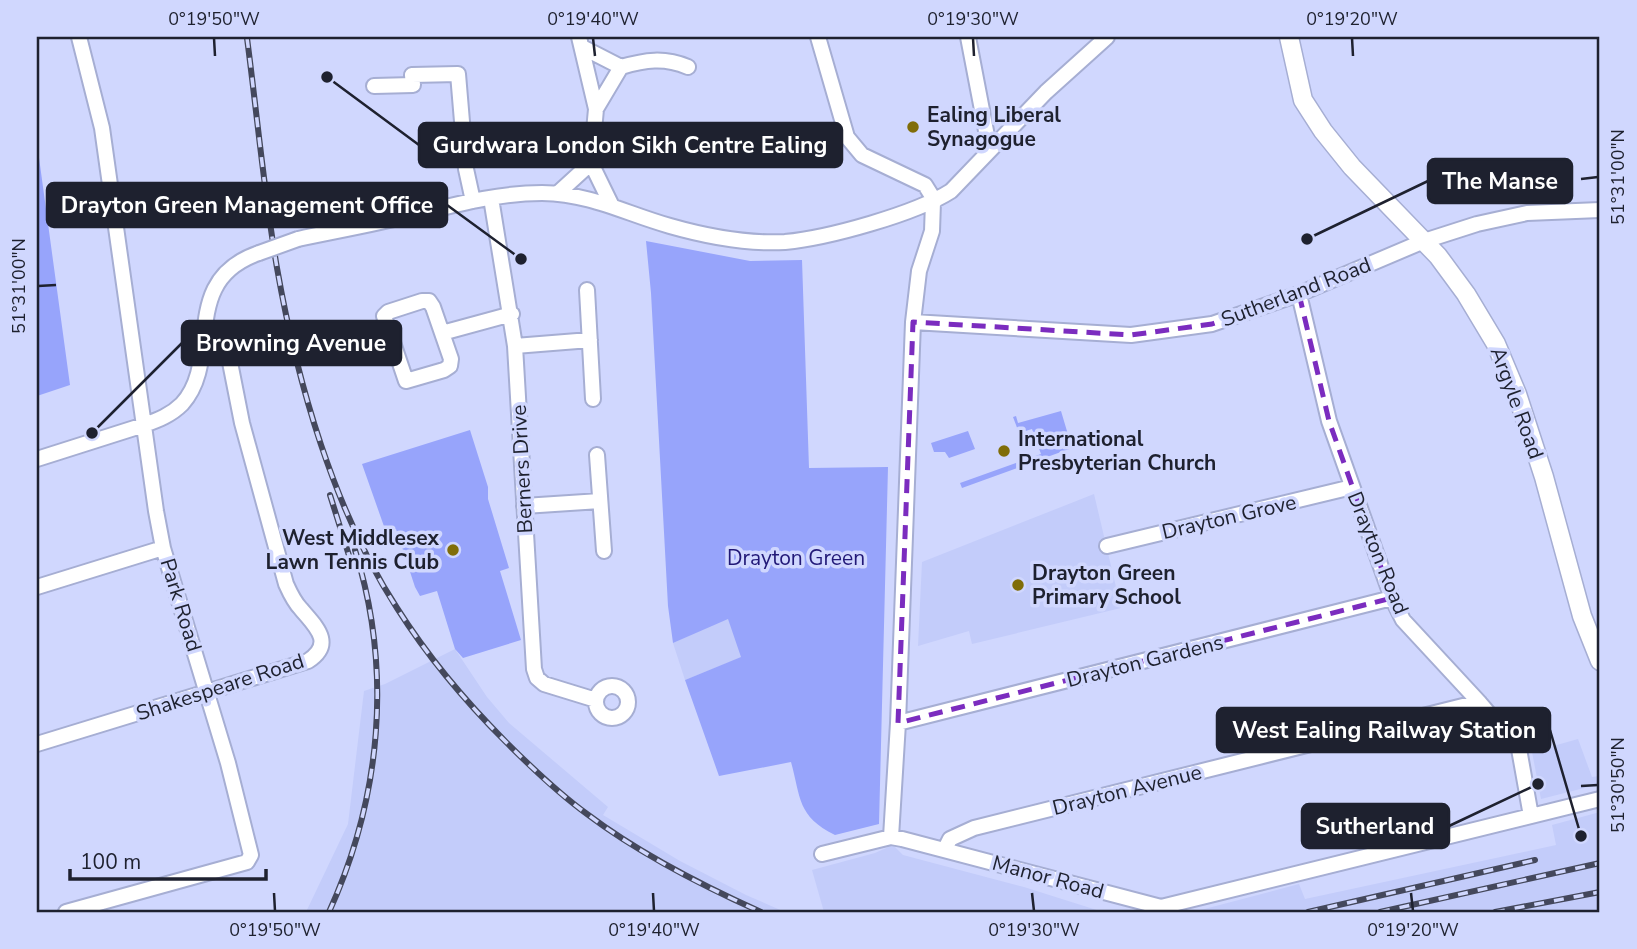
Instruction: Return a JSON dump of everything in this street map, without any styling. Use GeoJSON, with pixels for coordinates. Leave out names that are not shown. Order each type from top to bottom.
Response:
{"type":"FeatureCollection","features":[{"type":"Feature","properties":{"kind":"main road","name":"Argyle Road"},"geometry":{"type":"LineString","coordinates":[[1289,37],[1303,100],[1323,131],[1352,167],[1424,241],[1466,294],[1496,344],[1512,382],[1544,477],[1582,616],[1600,662]]}},
{"type":"Feature","properties":{"kind":"street","name":"Park Road"},"geometry":{"type":"LineString","coordinates":[[79,37],[102,128],[163,548],[208,692],[251,855],[247,862],[93,909]]}},
{"type":"Feature","properties":{"kind":"street"},"geometry":{"type":"LineString","coordinates":[[818,37],[847,137],[852,145],[862,155],[925,185],[934,202],[932,231],[919,271],[913,322],[898,723],[891,837]]}},
{"type":"Feature","properties":{"kind":"street"},"geometry":{"type":"LineString","coordinates":[[968,37],[987,136],[993,145]]}},
{"type":"Feature","properties":{"kind":"street"},"geometry":{"type":"LineString","coordinates":[[37,459],[162,419],[175,410],[190,394],[197,374],[204,321],[210,299],[222,278],[233,267],[258,253],[298,239],[473,201],[518,194],[557,194],[611,204],[670,226],[747,241],[785,242],[843,230],[934,202],[951,191],[1046,92],[1107,37]]}},
{"type":"Feature","properties":{"kind":"street"},"geometry":{"type":"LineString","coordinates":[[580,42],[596,109],[591,163],[611,204]]}},
{"type":"Feature","properties":{"kind":"street"},"geometry":{"type":"LineString","coordinates":[[580,42],[621,67]]}},
{"type":"Feature","properties":{"kind":"street"},"geometry":{"type":"LineString","coordinates":[[596,109],[621,67],[651,59],[688,67]]}},
{"type":"Feature","properties":{"kind":"street"},"geometry":{"type":"LineString","coordinates":[[374,86],[413,85],[412,75],[458,74],[466,169],[473,201]]}},
{"type":"Feature","properties":{"kind":"street"},"geometry":{"type":"LineString","coordinates":[[557,194],[591,163]]}},
{"type":"Feature","properties":{"kind":"street","name":"Berners Drive"},"geometry":{"type":"LineString","coordinates":[[491,198],[516,346],[531,628],[537,677],[544,684],[596,700]]}},
{"type":"Feature","properties":{"kind":"street","name":"Sutherland Road"},"geometry":{"type":"LineString","coordinates":[[913,322],[1131,335],[1212,324],[1299,294],[1424,241],[1477,224],[1527,213],[1600,210]]}},
{"type":"Feature","properties":{"kind":"street"},"geometry":{"type":"LineString","coordinates":[[587,290],[593,399]]}},
{"type":"Feature","properties":{"kind":"street","name":"Drayton Road"},"geometry":{"type":"LineString","coordinates":[[1299,294],[1329,421],[1392,598],[1403,620],[1479,702],[1518,749],[1531,816]]}},
{"type":"Feature","properties":{"kind":"street"},"geometry":{"type":"LineString","coordinates":[[422,300],[429,301],[442,332],[451,359],[450,366],[406,381],[384,316],[388,312],[422,300]]}},
{"type":"Feature","properties":{"kind":"street"},"geometry":{"type":"LineString","coordinates":[[442,332],[512,314]]}},
{"type":"Feature","properties":{"kind":"street","name":"Shakespeare Road"},"geometry":{"type":"LineString","coordinates":[[37,744],[309,661],[317,653],[321,641],[317,627],[299,608],[286,584],[242,423],[224,332]]}},
{"type":"Feature","properties":{"kind":"street"},"geometry":{"type":"LineString","coordinates":[[516,346],[590,340]]}},
{"type":"Feature","properties":{"kind":"street"},"geometry":{"type":"LineString","coordinates":[[597,455],[604,551]]}},
{"type":"Feature","properties":{"kind":"street","name":"Drayton Grove"},"geometry":{"type":"LineString","coordinates":[[1107,546],[1352,488]]}},
{"type":"Feature","properties":{"kind":"street"},"geometry":{"type":"LineString","coordinates":[[524,506],[600,501]]}},
{"type":"Feature","properties":{"kind":"street"},"geometry":{"type":"LineString","coordinates":[[37,587],[163,548]]}},
{"type":"Feature","properties":{"kind":"street","name":"Drayton Gardens"},"geometry":{"type":"LineString","coordinates":[[898,723],[1392,598]]}},
{"type":"Feature","properties":{"kind":"street","name":"Drayton Avenue"},"geometry":{"type":"LineString","coordinates":[[945,849],[950,839],[974,828],[1479,702]]}},
{"type":"Feature","properties":{"kind":"street","name":"Manor Road"},"geometry":{"type":"LineString","coordinates":[[822,854],[891,837],[1161,907],[1600,799]]}},
{"type":"Feature","properties":{"kind":"street"},"geometry":{"type":"LineString","coordinates":[[66,912],[93,909]]}},
{"type":"Feature","properties":{"kind":"highlighted area"},"geometry":{"type":"Polygon","coordinates":[[[1299,294],[1329,421],[1392,598],[898,723],[913,322],[1131,335],[1212,324],[1299,294]]]}},
{"type":"Feature","properties":{"kind":"shaded area","name":"Drayton Green Primary School"},"geometry":{"type":"Polygon","coordinates":[[[1094,494],[1121,608],[972,644],[969,631],[918,646],[922,562],[1094,494]]]}},
{"type":"Feature","properties":{"kind":"shaded area"},"geometry":{"type":"Polygon","coordinates":[[[728,618],[742,657],[685,680],[673,643],[728,618]]]}},
{"type":"Feature","properties":{"kind":"shaded area"},"geometry":{"type":"Polygon","coordinates":[[[455,649],[487,697],[509,723],[608,807],[603,815],[680,861],[785,912],[306,912],[348,824],[364,691],[385,684],[455,649]]]}},
{"type":"Feature","properties":{"kind":"shaded area"},"geometry":{"type":"Polygon","coordinates":[[[1578,739],[1592,777],[1600,776],[1600,784],[1541,799],[1532,752],[1578,739]]]}},
{"type":"Feature","properties":{"kind":"shaded area"},"geometry":{"type":"Polygon","coordinates":[[[1600,812],[1600,912],[1193,912],[1299,884],[1305,899],[1556,845],[1552,825],[1600,812]]]}},
{"type":"Feature","properties":{"kind":"shaded area"},"geometry":{"type":"Polygon","coordinates":[[[893,845],[903,855],[1024,887],[1103,912],[824,912],[812,870],[875,853],[893,845]]]}},
{"type":"Feature","properties":{"kind":"green space"},"geometry":{"type":"Polygon","coordinates":[[[37,143],[70,385],[37,396],[37,143]]]}},
{"type":"Feature","properties":{"kind":"green space","name":"Drayton Green"},"geometry":{"type":"Polygon","coordinates":[[[646,241],[750,261],[802,260],[809,468],[888,467],[879,824],[835,835],[823,828],[802,805],[791,762],[719,776],[685,680],[741,657],[728,619],[673,643],[668,606],[646,241]]]}},
{"type":"Feature","properties":{"kind":"green space"},"geometry":{"type":"Polygon","coordinates":[[[1061,411],[1072,448],[962,488],[960,483],[1041,454],[1032,429],[1019,433],[1013,417],[1016,416],[1018,423],[1061,411]]]}},
{"type":"Feature","properties":{"kind":"green space","name":"West Middlesex Lawn Tennis Club"},"geometry":{"type":"Polygon","coordinates":[[[470,430],[509,568],[500,571],[521,640],[463,658],[455,649],[437,591],[420,596],[396,529],[386,532],[362,464],[470,430]]]}},
{"type":"Feature","properties":{"kind":"green space"},"geometry":{"type":"Polygon","coordinates":[[[968,431],[975,449],[949,458],[945,452],[934,452],[931,443],[968,431]]]}},
{"type":"Feature","properties":{"kind":"railway"},"geometry":{"type":"LineString","coordinates":[[247,38],[272,239],[295,356],[337,488],[354,530],[397,608],[421,644],[462,695],[555,789],[607,829],[650,855],[694,880],[761,912]]}},
{"type":"Feature","properties":{"kind":"railway"},"geometry":{"type":"LineString","coordinates":[[330,495],[352,565]]}},
{"type":"Feature","properties":{"kind":"railway"},"geometry":{"type":"LineString","coordinates":[[329,912],[347,869],[360,824],[376,734],[374,642],[367,596],[355,550]]}},
{"type":"Feature","properties":{"kind":"railway"},"geometry":{"type":"LineString","coordinates":[[1308,912],[1535,860]]}},
{"type":"Feature","properties":{"kind":"railway"},"geometry":{"type":"LineString","coordinates":[[1380,912],[1600,863]]}},
{"type":"Feature","properties":{"kind":"railway"},"geometry":{"type":"LineString","coordinates":[[1495,912],[1600,892]]}},
{"type":"Feature","properties":{"kind":"place","name":"Gurdwara London Sikh Centre Ealing"},"geometry":{"type":"Point","coordinates":[327,77]}},
{"type":"Feature","properties":{"kind":"place","name":"Ealing Liberal Synagogue"},"geometry":{"type":"Point","coordinates":[913,127]}},
{"type":"Feature","properties":{"kind":"place","name":"The Manse"},"geometry":{"type":"Point","coordinates":[1307,239]}},
{"type":"Feature","properties":{"kind":"place","name":"Drayton Green Management Office"},"geometry":{"type":"Point","coordinates":[521,259]}},
{"type":"Feature","properties":{"kind":"place","name":"Browning Avenue"},"geometry":{"type":"Point","coordinates":[92,433]}},
{"type":"Feature","properties":{"kind":"place","name":"International Presbyterian Church"},"geometry":{"type":"Point","coordinates":[1004,451]}},
{"type":"Feature","properties":{"kind":"place","name":"West Middlesex Lawn Tennis Club"},"geometry":{"type":"Point","coordinates":[453,550]}},
{"type":"Feature","properties":{"kind":"place","name":"Drayton Green Primary School"},"geometry":{"type":"Point","coordinates":[1018,585]}},
{"type":"Feature","properties":{"kind":"place","name":"Sutherland"},"geometry":{"type":"Point","coordinates":[1538,784]}},
{"type":"Feature","properties":{"kind":"place","name":"West Ealing Railway Station"},"geometry":{"type":"Point","coordinates":[1581,836]}}]}
